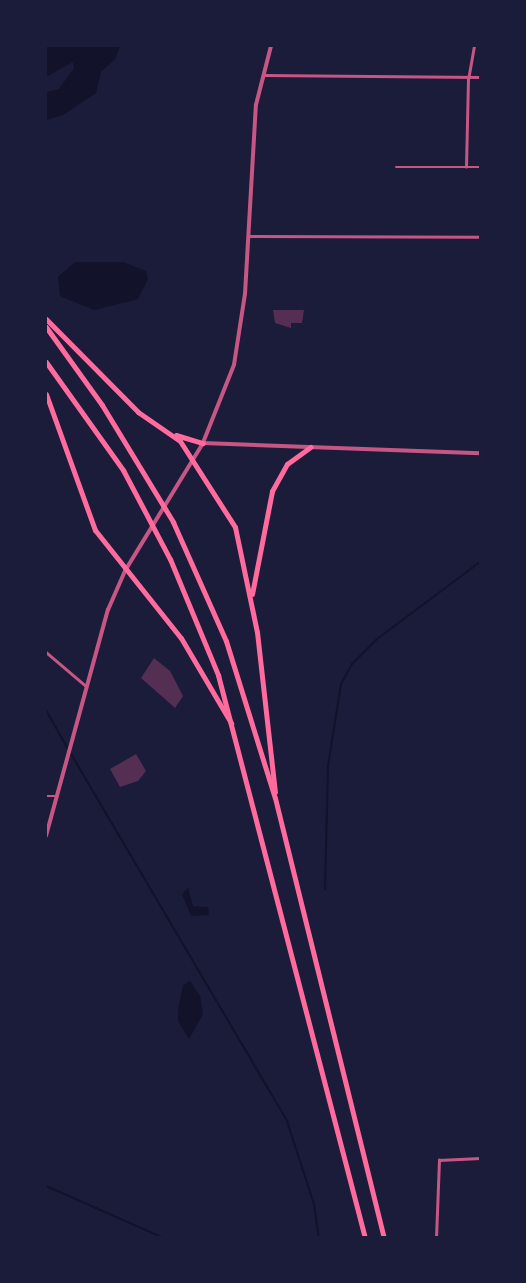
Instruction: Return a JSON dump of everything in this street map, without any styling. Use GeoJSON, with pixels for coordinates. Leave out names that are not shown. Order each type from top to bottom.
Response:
{"type":"FeatureCollection","features":[{"type":"Feature","properties":{"kind":"highway"},"geometry":{"type":"LineString","coordinates":[[46,319],[138,412],[165,430],[194,459],[235,527],[251,600],[272,746],[275,798]]}},
{"type":"Feature","properties":{"kind":"highway"},"geometry":{"type":"LineString","coordinates":[[46,327],[124,440],[182,541],[226,641],[275,798],[384,1237]]}},
{"type":"Feature","properties":{"kind":"highway"},"geometry":{"type":"LineString","coordinates":[[46,362],[89,419],[159,536],[199,624],[237,734],[365,1237]]}},
{"type":"Feature","properties":{"kind":"highway"},"geometry":{"type":"LineString","coordinates":[[46,394],[89,519],[125,570],[193,656],[237,734]]}},
{"type":"Feature","properties":{"kind":"highway"},"geometry":{"type":"LineString","coordinates":[[165,430],[203,443]]}},
{"type":"Feature","properties":{"kind":"highway"},"geometry":{"type":"LineString","coordinates":[[251,600],[256,560],[272,491],[287,464],[310,447]]}},
{"type":"Feature","properties":{"kind":"street"},"geometry":{"type":"LineString","coordinates":[[46,836],[105,617],[125,570],[182,481],[225,394],[239,342],[262,75],[271,46]]}},
{"type":"Feature","properties":{"kind":"street"},"geometry":{"type":"LineString","coordinates":[[466,167],[469,77],[474,46]]}},
{"type":"Feature","properties":{"kind":"street"},"geometry":{"type":"LineString","coordinates":[[262,75],[481,77]]}},
{"type":"Feature","properties":{"kind":"street"},"geometry":{"type":"LineString","coordinates":[[396,167],[481,167]]}},
{"type":"Feature","properties":{"kind":"street"},"geometry":{"type":"LineString","coordinates":[[248,236],[481,237]]}},
{"type":"Feature","properties":{"kind":"street"},"geometry":{"type":"LineString","coordinates":[[203,443],[481,453]]}},
{"type":"Feature","properties":{"kind":"street"},"geometry":{"type":"LineString","coordinates":[[46,652],[86,686]]}},
{"type":"Feature","properties":{"kind":"street"},"geometry":{"type":"LineString","coordinates":[[436,1237],[440,1158],[481,1158]]}},
{"type":"Feature","properties":{"kind":"lane"},"geometry":{"type":"LineString","coordinates":[[46,796],[55,796]]}},
{"type":"Feature","properties":{"kind":"shaded area"},"geometry":{"type":"Polygon","coordinates":[[[46,46],[120,46],[116,58],[101,72],[96,93],[63,115],[46,120],[46,92],[59,89],[74,68],[73,62],[46,77],[46,46]]]}},
{"type":"Feature","properties":{"kind":"shaded area"},"geometry":{"type":"Polygon","coordinates":[[[75,262],[123,262],[146,271],[148,279],[138,299],[94,310],[60,296],[58,277],[75,262]]]}},
{"type":"Feature","properties":{"kind":"shaded area"},"geometry":{"type":"Polygon","coordinates":[[[188,888],[193,906],[208,907],[209,915],[191,916],[182,894],[188,888]]]}},
{"type":"Feature","properties":{"kind":"shaded area"},"geometry":{"type":"Polygon","coordinates":[[[190,981],[200,996],[203,1014],[189,1039],[178,1021],[178,1010],[183,985],[190,981]]]}},
{"type":"Feature","properties":{"kind":"building"},"geometry":{"type":"Polygon","coordinates":[[[273,310],[304,310],[302,323],[291,323],[291,328],[275,323],[273,310]]]}},
{"type":"Feature","properties":{"kind":"building"},"geometry":{"type":"Polygon","coordinates":[[[154,658],[170,671],[183,696],[175,708],[141,678],[154,658]]]}},
{"type":"Feature","properties":{"kind":"building"},"geometry":{"type":"Polygon","coordinates":[[[136,754],[146,771],[138,781],[120,787],[110,769],[136,754]]]}},
{"type":"Feature","properties":{"kind":"waterway"},"geometry":{"type":"LineString","coordinates":[[325,889],[328,766],[341,684],[352,664],[377,639],[480,562]]}},
{"type":"Feature","properties":{"kind":"waterway"},"geometry":{"type":"LineString","coordinates":[[46,710],[68,749]]}},
{"type":"Feature","properties":{"kind":"waterway"},"geometry":{"type":"LineString","coordinates":[[71,754],[287,1121],[314,1204],[319,1238]]}},
{"type":"Feature","properties":{"kind":"waterway"},"geometry":{"type":"LineString","coordinates":[[46,1186],[164,1238]]}}]}
